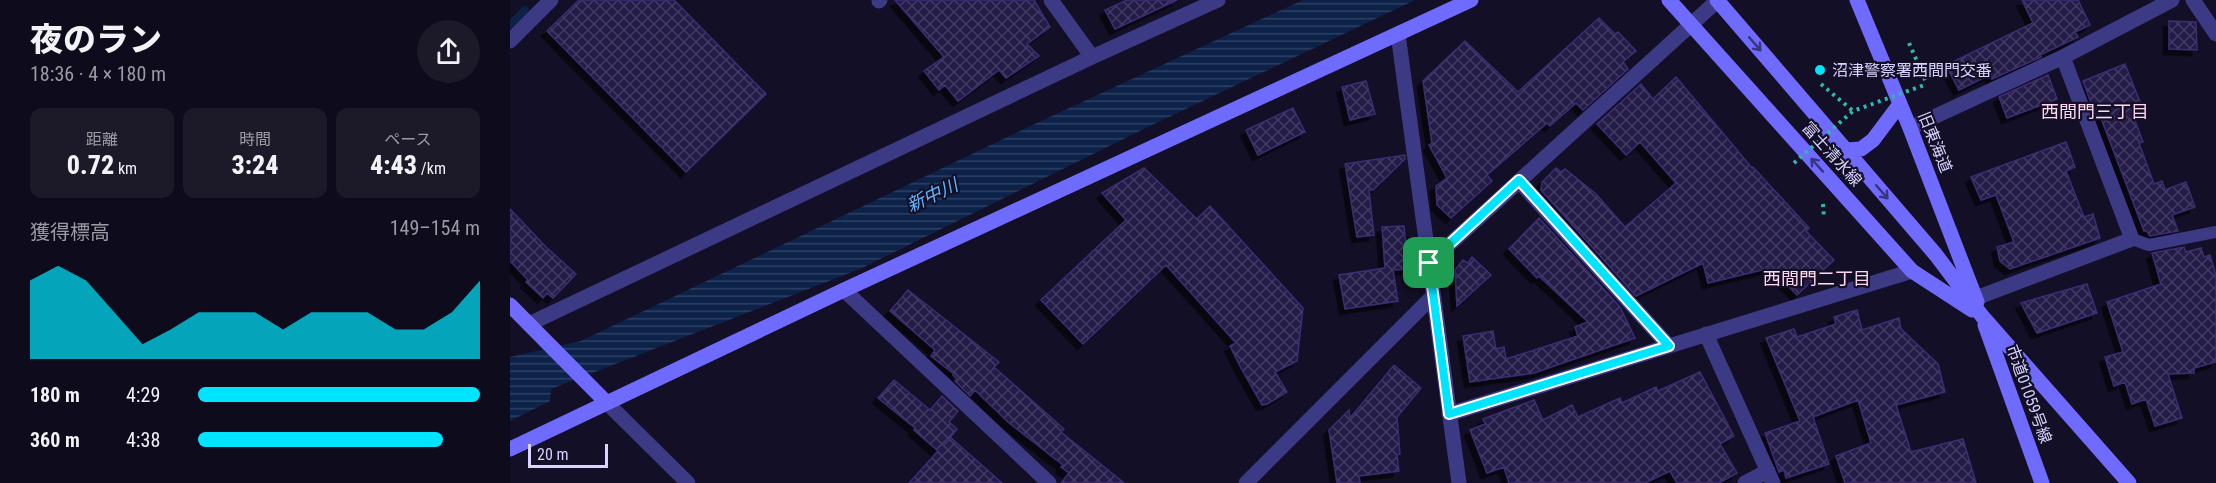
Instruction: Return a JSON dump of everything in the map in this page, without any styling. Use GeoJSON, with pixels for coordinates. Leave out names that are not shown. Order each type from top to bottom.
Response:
{"type":"FeatureCollection","features":[{"type":"Feature","properties":{"kind":"street"},"geometry":{"type":"LineString","coordinates":[[510,41],[534,5],[551,0]]}},
{"type":"Feature","properties":{"kind":"street"},"geometry":{"type":"LineString","coordinates":[[1051,0],[1092,57]]}},
{"type":"Feature","properties":{"kind":"street"},"geometry":{"type":"LineString","coordinates":[[529,324],[1092,57],[1218,0]]}},
{"type":"Feature","properties":{"kind":"street"},"geometry":{"type":"LineString","coordinates":[[510,449],[600,397],[844,290],[1472,0]]}},
{"type":"Feature","properties":{"kind":"street","name":"富士清水線"},"geometry":{"type":"LineString","coordinates":[[1669,0],[1912,271],[1982,316]]}},
{"type":"Feature","properties":{"kind":"street"},"geometry":{"type":"LineString","coordinates":[[1429,263],[1717,0]]}},
{"type":"Feature","properties":{"kind":"street","name":"富士清水線"},"geometry":{"type":"LineString","coordinates":[[1717,0],[1936,255],[1982,316],[2129,483]]}},
{"type":"Feature","properties":{"kind":"street","name":"旧東海道"},"geometry":{"type":"LineString","coordinates":[[1857,0],[1910,128],[1982,316]]}},
{"type":"Feature","properties":{"kind":"street"},"geometry":{"type":"LineString","coordinates":[[1910,128],[2063,57],[2172,0]]}},
{"type":"Feature","properties":{"kind":"street"},"geometry":{"type":"LineString","coordinates":[[2193,0],[2216,34]]}},
{"type":"Feature","properties":{"kind":"street"},"geometry":{"type":"LineString","coordinates":[[1398,33],[1459,483]]}},
{"type":"Feature","properties":{"kind":"street"},"geometry":{"type":"LineString","coordinates":[[1976,298],[2132,238],[2063,57]]}},
{"type":"Feature","properties":{"kind":"street"},"geometry":{"type":"LineString","coordinates":[[1846,150],[1861,149],[1873,140],[1900,104]]}},
{"type":"Feature","properties":{"kind":"street"},"geometry":{"type":"LineString","coordinates":[[1519,180],[1669,346]]}},
{"type":"Feature","properties":{"kind":"street"},"geometry":{"type":"LineString","coordinates":[[1449,414],[1912,271]]}},
{"type":"Feature","properties":{"kind":"street"},"geometry":{"type":"LineString","coordinates":[[844,290],[1049,483]]}},
{"type":"Feature","properties":{"kind":"street"},"geometry":{"type":"LineString","coordinates":[[1246,483],[1433,296]]}},
{"type":"Feature","properties":{"kind":"street"},"geometry":{"type":"LineString","coordinates":[[510,305],[688,483]]}},
{"type":"Feature","properties":{"kind":"street","name":"市道01059号線"},"geometry":{"type":"LineString","coordinates":[[1982,316],[2042,483]]}},
{"type":"Feature","properties":{"kind":"street"},"geometry":{"type":"LineString","coordinates":[[1706,334],[1770,477],[1745,483]]}},
{"type":"Feature","properties":{"kind":"lane"},"geometry":{"type":"LineString","coordinates":[[2132,238],[2149,244],[2216,232]]}},
{"type":"Feature","properties":{"kind":"path"},"geometry":{"type":"LineString","coordinates":[[1794,163],[1853,111],[1927,84],[1909,43]]}},
{"type":"Feature","properties":{"kind":"path"},"geometry":{"type":"LineString","coordinates":[[1821,84],[1853,111]]}},
{"type":"Feature","properties":{"kind":"path"},"geometry":{"type":"LineString","coordinates":[[1823,204],[1824,218]]}},
{"type":"Feature","properties":{"kind":"water","name":"新中川"},"geometry":{"type":"Polygon","coordinates":[[[1303,0],[1415,0],[1150,126],[860,269],[551,389],[550,401],[510,421],[510,357],[581,341],[1039,122],[1303,0]]]}},
{"type":"Feature","properties":{"kind":"building"},"geometry":{"type":"Polygon","coordinates":[[[579,0],[674,0],[766,94],[686,172],[547,31],[579,0]]]}},
{"type":"Feature","properties":{"kind":"building"},"geometry":{"type":"Polygon","coordinates":[[[895,0],[1034,0],[1050,27],[1027,44],[1039,56],[1006,78],[999,70],[958,101],[945,85],[939,90],[924,71],[944,57],[895,0]]]}},
{"type":"Feature","properties":{"kind":"building"},"geometry":{"type":"Polygon","coordinates":[[[1127,0],[1177,0],[1115,29],[1105,10],[1127,0]]]}},
{"type":"Feature","properties":{"kind":"building"},"geometry":{"type":"Polygon","coordinates":[[[2022,0],[2078,0],[2090,25],[2075,32],[2078,37],[2040,55],[2041,57],[1992,79],[1991,74],[1959,90],[1946,65],[2033,23],[2022,0]]]}},
{"type":"Feature","properties":{"kind":"building"},"geometry":{"type":"Polygon","coordinates":[[[1599,18],[1615,34],[1618,32],[1636,51],[1623,62],[1628,69],[1583,110],[1576,103],[1550,126],[1547,123],[1487,175],[1492,181],[1451,218],[1437,205],[1436,186],[1447,178],[1429,145],[1432,143],[1423,81],[1465,41],[1518,92],[1599,18]]]}},
{"type":"Feature","properties":{"kind":"building"},"geometry":{"type":"Polygon","coordinates":[[[2169,21],[2196,22],[2197,50],[2169,49],[2169,21]]]}},
{"type":"Feature","properties":{"kind":"building"},"geometry":{"type":"Polygon","coordinates":[[[2125,64],[2140,102],[2130,107],[2143,142],[2139,143],[2154,184],[2162,181],[2165,190],[2186,182],[2195,207],[2172,215],[2178,231],[2150,236],[2146,230],[2144,231],[2101,118],[2097,119],[2083,81],[2125,64]]]}},
{"type":"Feature","properties":{"kind":"building"},"geometry":{"type":"Polygon","coordinates":[[[2048,75],[2057,99],[2007,118],[1999,97],[2048,75]]]}},
{"type":"Feature","properties":{"kind":"building"},"geometry":{"type":"Polygon","coordinates":[[[1676,77],[1752,168],[1809,228],[1806,231],[1834,260],[1797,295],[1770,268],[1708,283],[1703,263],[1636,296],[1541,190],[1542,182],[1556,168],[1561,172],[1565,169],[1596,194],[1625,227],[1676,183],[1640,142],[1626,155],[1597,124],[1641,84],[1653,99],[1676,77]]]}},
{"type":"Feature","properties":{"kind":"building"},"geometry":{"type":"Polygon","coordinates":[[[1366,81],[1375,114],[1350,120],[1342,87],[1366,81]]]}},
{"type":"Feature","properties":{"kind":"building"},"geometry":{"type":"Polygon","coordinates":[[[1293,108],[1305,132],[1258,155],[1246,130],[1293,108]]]}},
{"type":"Feature","properties":{"kind":"building"},"geometry":{"type":"Polygon","coordinates":[[[2066,142],[2075,167],[2066,171],[2084,217],[2093,214],[2100,238],[2010,269],[2000,261],[1997,247],[2014,242],[1996,195],[1981,200],[1971,177],[2066,142]]]}},
{"type":"Feature","properties":{"kind":"building"},"geometry":{"type":"Polygon","coordinates":[[[1405,155],[1405,159],[1373,190],[1369,190],[1374,235],[1357,237],[1345,164],[1405,155]]]}},
{"type":"Feature","properties":{"kind":"building"},"geometry":{"type":"Polygon","coordinates":[[[1144,168],[1197,219],[1210,206],[1303,308],[1297,361],[1275,372],[1287,392],[1267,404],[1262,405],[1241,368],[1230,346],[1236,343],[1166,265],[1083,344],[1041,300],[1126,220],[1102,193],[1144,168]]]}},
{"type":"Feature","properties":{"kind":"building"},"geometry":{"type":"Polygon","coordinates":[[[510,209],[546,247],[576,274],[553,298],[547,293],[543,298],[526,282],[528,280],[510,261],[510,209]]]}},
{"type":"Feature","properties":{"kind":"building"},"geometry":{"type":"Polygon","coordinates":[[[1539,218],[1620,307],[1635,338],[1534,373],[1470,382],[1463,336],[1493,331],[1496,349],[1504,347],[1506,359],[1578,336],[1575,327],[1588,322],[1539,276],[1537,278],[1509,249],[1539,218]]]}},
{"type":"Feature","properties":{"kind":"building"},"geometry":{"type":"Polygon","coordinates":[[[1404,226],[1408,269],[1393,270],[1398,301],[1345,309],[1339,275],[1385,268],[1382,227],[1404,226]]]}},
{"type":"Feature","properties":{"kind":"building"},"geometry":{"type":"Polygon","coordinates":[[[2184,247],[2186,252],[2201,248],[2204,257],[2210,255],[2216,275],[2216,362],[2194,368],[2194,373],[2168,374],[2182,418],[2155,426],[2146,399],[2132,404],[2125,382],[2114,386],[2105,357],[2123,352],[2107,302],[2161,284],[2152,253],[2184,247]]]}},
{"type":"Feature","properties":{"kind":"building"},"geometry":{"type":"Polygon","coordinates":[[[1472,257],[1491,275],[1457,306],[1455,270],[1463,260],[1468,263],[1472,257]]]}},
{"type":"Feature","properties":{"kind":"building"},"geometry":{"type":"Polygon","coordinates":[[[2087,284],[2097,313],[2037,333],[2021,303],[2087,284]]]}},
{"type":"Feature","properties":{"kind":"building"},"geometry":{"type":"Polygon","coordinates":[[[908,290],[999,362],[994,367],[1064,429],[1061,432],[1124,483],[1061,483],[1069,473],[1061,467],[1063,465],[1008,422],[975,390],[970,396],[955,381],[957,379],[954,374],[931,356],[935,350],[890,311],[908,290]]]}},
{"type":"Feature","properties":{"kind":"building"},"geometry":{"type":"Polygon","coordinates":[[[1857,310],[1862,330],[1899,318],[1901,329],[1938,364],[1945,392],[1896,405],[1911,452],[1963,439],[1976,483],[1845,483],[1836,456],[1871,443],[1858,400],[1813,417],[1829,464],[1786,478],[1784,470],[1779,472],[1765,433],[1800,421],[1766,338],[1794,329],[1797,337],[1836,324],[1834,317],[1857,310]]]}},
{"type":"Feature","properties":{"kind":"building"},"geometry":{"type":"Polygon","coordinates":[[[1394,365],[1421,388],[1397,417],[1399,471],[1359,476],[1360,483],[1337,483],[1329,430],[1349,410],[1350,418],[1394,365]]]}},
{"type":"Feature","properties":{"kind":"building"},"geometry":{"type":"Polygon","coordinates":[[[1700,372],[1734,436],[1720,444],[1737,473],[1719,483],[1677,483],[1670,471],[1645,483],[1509,483],[1504,467],[1487,473],[1470,430],[1485,424],[1483,419],[1534,400],[1543,420],[1572,405],[1578,417],[1620,398],[1622,403],[1656,387],[1658,391],[1700,372]]]}},
{"type":"Feature","properties":{"kind":"building"},"geometry":{"type":"Polygon","coordinates":[[[894,380],[930,410],[942,396],[958,411],[949,422],[957,429],[944,445],[951,438],[1002,483],[909,483],[938,451],[914,430],[915,428],[878,398],[894,380]]]}},
{"type":"Feature","properties":{"kind":"waterway"},"geometry":{"type":"LineString","coordinates":[[510,25],[525,10]]}},
{"type":"Feature","properties":{"kind":"place","name":"沼津警察署西間門交番"},"geometry":{"type":"Point","coordinates":[1820,70]}},
{"type":"Feature","properties":{"kind":"district","name":"西間門三丁目"},"geometry":{"type":"Point","coordinates":[2095,111]}},
{"type":"Feature","properties":{"kind":"district","name":"西間門二丁目"},"geometry":{"type":"Point","coordinates":[1817,278]}},
{"type":"Feature","properties":{"kind":"route"},"geometry":{"type":"LineString","coordinates":[[1519,180],[1669,346],[1449,414],[1429,263],[1519,180]]}}]}
